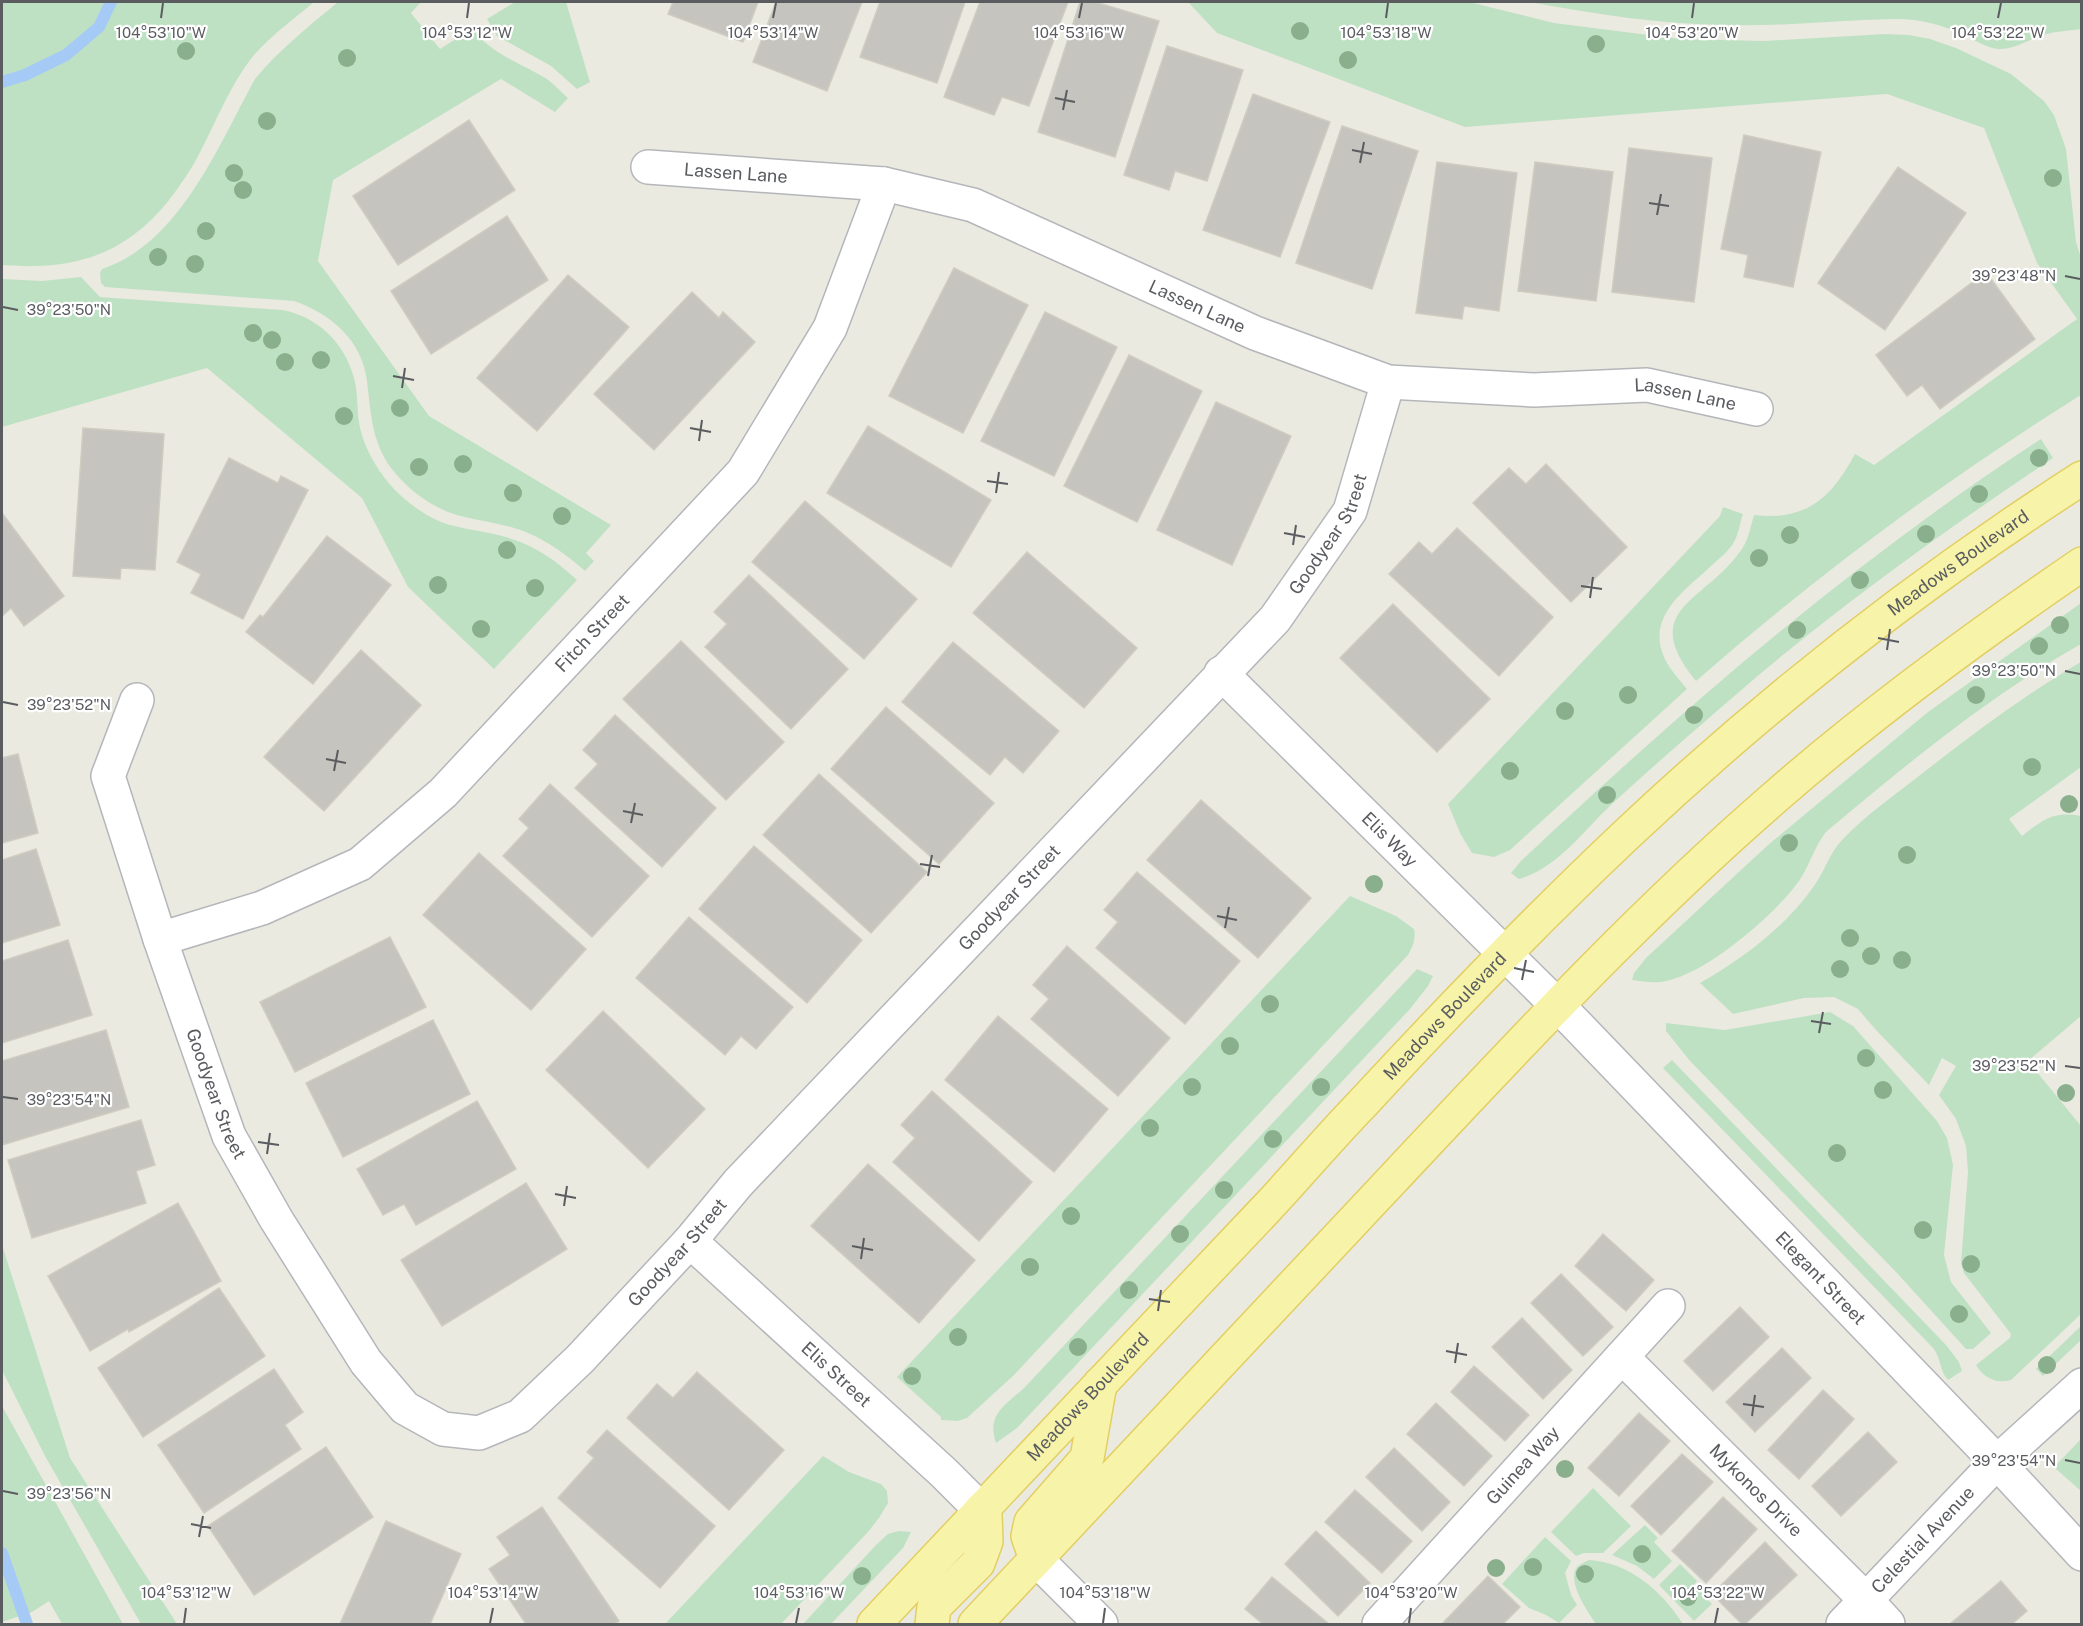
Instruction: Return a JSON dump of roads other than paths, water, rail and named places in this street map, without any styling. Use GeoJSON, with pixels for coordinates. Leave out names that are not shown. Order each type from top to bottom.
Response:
{"type":"FeatureCollection","features":[{"type":"Feature","properties":{"kind":"main road","name":"Meadows Boulevard"},"geometry":{"type":"LineString","coordinates":[[874,1624],[1268,1207],[1362,1104],[1506,954],[1627,834],[1825,662],[2042,503],[2082,478]]}},
{"type":"Feature","properties":{"kind":"main road"},"geometry":{"type":"LineString","coordinates":[[975,1624],[1557,1005],[1645,917],[1783,791],[1869,720],[1975,637],[2082,564]]}},
{"type":"Feature","properties":{"kind":"main road"},"geometry":{"type":"LineString","coordinates":[[1036,1559],[1028,1536],[1031,1522],[1087,1458],[1100,1384]]}},
{"type":"Feature","properties":{"kind":"main road"},"geometry":{"type":"LineString","coordinates":[[932,1624],[934,1607],[978,1563],[986,1541],[985,1515],[981,1510]]}},
{"type":"Feature","properties":{"kind":"street","name":"Lassen Lane"},"geometry":{"type":"LineString","coordinates":[[648,166],[884,184],[973,205],[1255,333],[1388,382],[1534,390],[1647,385],[1756,409]]}},
{"type":"Feature","properties":{"kind":"street","name":"Fitch Street"},"geometry":{"type":"LineString","coordinates":[[160,939],[262,908],[360,864],[443,793],[742,472],[830,328],[884,184]]}},
{"type":"Feature","properties":{"kind":"street","name":"Goodyear Street"},"geometry":{"type":"LineString","coordinates":[[137,700],[108,776],[160,939],[228,1136],[276,1219],[366,1362],[405,1408],[443,1429],[479,1433],[520,1416],[580,1359],[690,1241],[738,1183],[1221,673],[1275,619],[1350,511],[1388,382]]}},
{"type":"Feature","properties":{"kind":"street","name":"Elis Way"},"geometry":{"type":"LineString","coordinates":[[1221,673],[1557,1005]]}},
{"type":"Feature","properties":{"kind":"street","name":"Elegant Street"},"geometry":{"type":"LineString","coordinates":[[1557,1005],[1792,1246],[2082,1554]]}},
{"type":"Feature","properties":{"kind":"street","name":"Elis Street"},"geometry":{"type":"LineString","coordinates":[[690,1241],[944,1473],[981,1510]]}},
{"type":"Feature","properties":{"kind":"street","name":"Guinea Way"},"geometry":{"type":"LineString","coordinates":[[1380,1624],[1668,1306]]}},
{"type":"Feature","properties":{"kind":"street","name":"Mykonos Drive"},"geometry":{"type":"LineString","coordinates":[[1622,1357],[1888,1624]]}},
{"type":"Feature","properties":{"kind":"street","name":"Celestial Avenue"},"geometry":{"type":"LineString","coordinates":[[1844,1624],[1997,1462],[2082,1385]]}},
{"type":"Feature","properties":{"kind":"street"},"geometry":{"type":"LineString","coordinates":[[1036,1559],[1101,1624]]}},
{"type":"Feature","properties":{"kind":"waterway"},"geometry":{"type":"LineString","coordinates":[[2,82],[25,75],[66,55],[99,27],[111,2]]}},
{"type":"Feature","properties":{"kind":"waterway"},"geometry":{"type":"LineString","coordinates":[[2,1553],[27,1624]]}}]}
